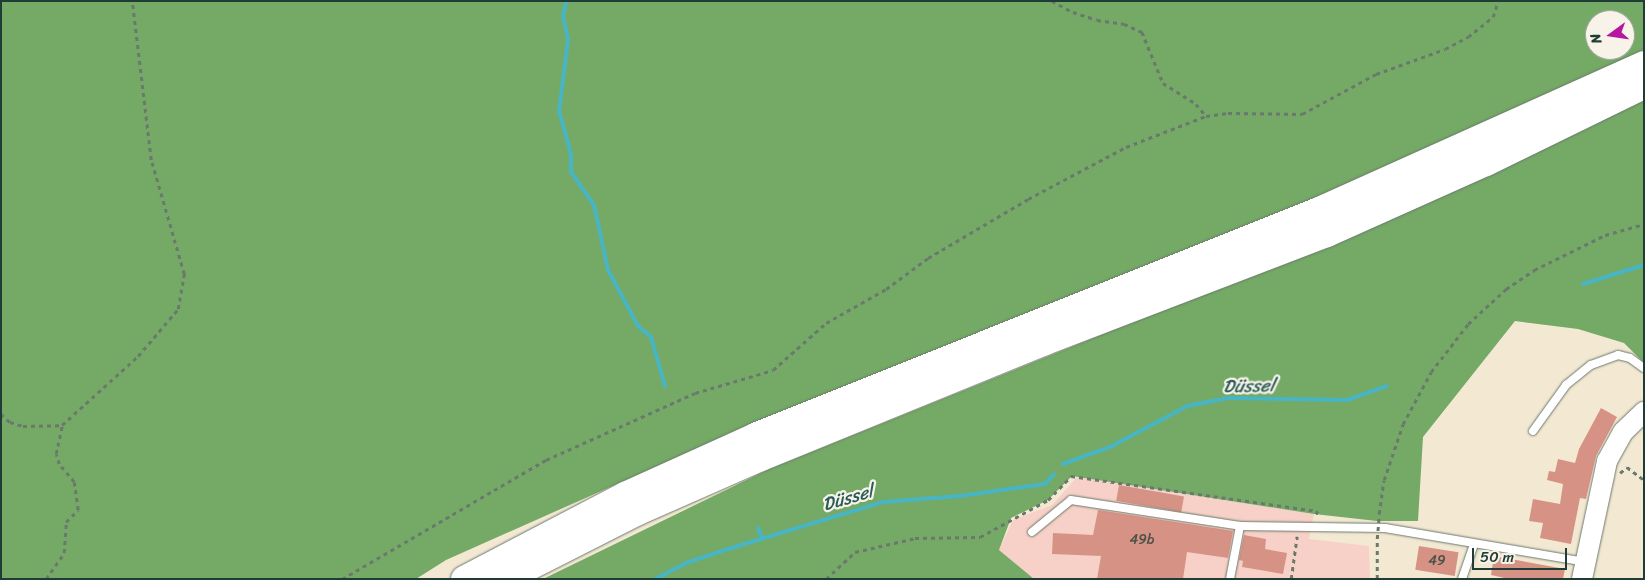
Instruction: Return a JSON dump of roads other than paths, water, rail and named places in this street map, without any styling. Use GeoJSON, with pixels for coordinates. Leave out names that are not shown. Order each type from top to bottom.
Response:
{"type":"FeatureCollection","features":[{"type":"Feature","properties":{"kind":"highway"},"geometry":{"type":"LineString","coordinates":[[464,579],[625,494],[757,435],[1318,210],[1644,64]]}},
{"type":"Feature","properties":{"kind":"highway"},"geometry":{"type":"LineString","coordinates":[[506,579],[638,512],[761,458],[1043,343],[1327,234],[1486,163],[1644,86]]}},
{"type":"Feature","properties":{"kind":"main road"},"geometry":{"type":"LineString","coordinates":[[1584,571],[1604,468],[1623,432],[1644,412]]}},
{"type":"Feature","properties":{"kind":"lane"},"geometry":{"type":"LineString","coordinates":[[1533,431],[1566,386],[1591,365],[1618,355],[1630,358],[1644,368]]}},
{"type":"Feature","properties":{"kind":"lane"},"geometry":{"type":"LineString","coordinates":[[1032,532],[1071,500],[1240,526],[1385,528],[1474,545],[1584,571]]}},
{"type":"Feature","properties":{"kind":"lane"},"geometry":{"type":"LineString","coordinates":[[1230,579],[1240,526]]}},
{"type":"Feature","properties":{"kind":"lane"},"geometry":{"type":"LineString","coordinates":[[1462,579],[1474,545]]}},
{"type":"Feature","properties":{"kind":"waterway"},"geometry":{"type":"LineString","coordinates":[[566,1],[563,16],[568,40],[559,111],[571,154],[571,172],[594,205],[608,270],[638,326],[651,337],[665,386]]}},
{"type":"Feature","properties":{"kind":"waterway","name":"Düssel"},"geometry":{"type":"LineString","coordinates":[[1583,284],[1644,265]]}},
{"type":"Feature","properties":{"kind":"waterway","name":"Düssel"},"geometry":{"type":"LineString","coordinates":[[1063,464],[1110,447],[1187,406],[1228,398],[1347,400],[1387,386]]}},
{"type":"Feature","properties":{"kind":"waterway","name":"Düssel"},"geometry":{"type":"LineString","coordinates":[[655,579],[689,562],[883,502],[960,496],[1045,484],[1054,474]]}},
{"type":"Feature","properties":{"kind":"waterway"},"geometry":{"type":"LineString","coordinates":[[758,528],[762,538]]}}]}
